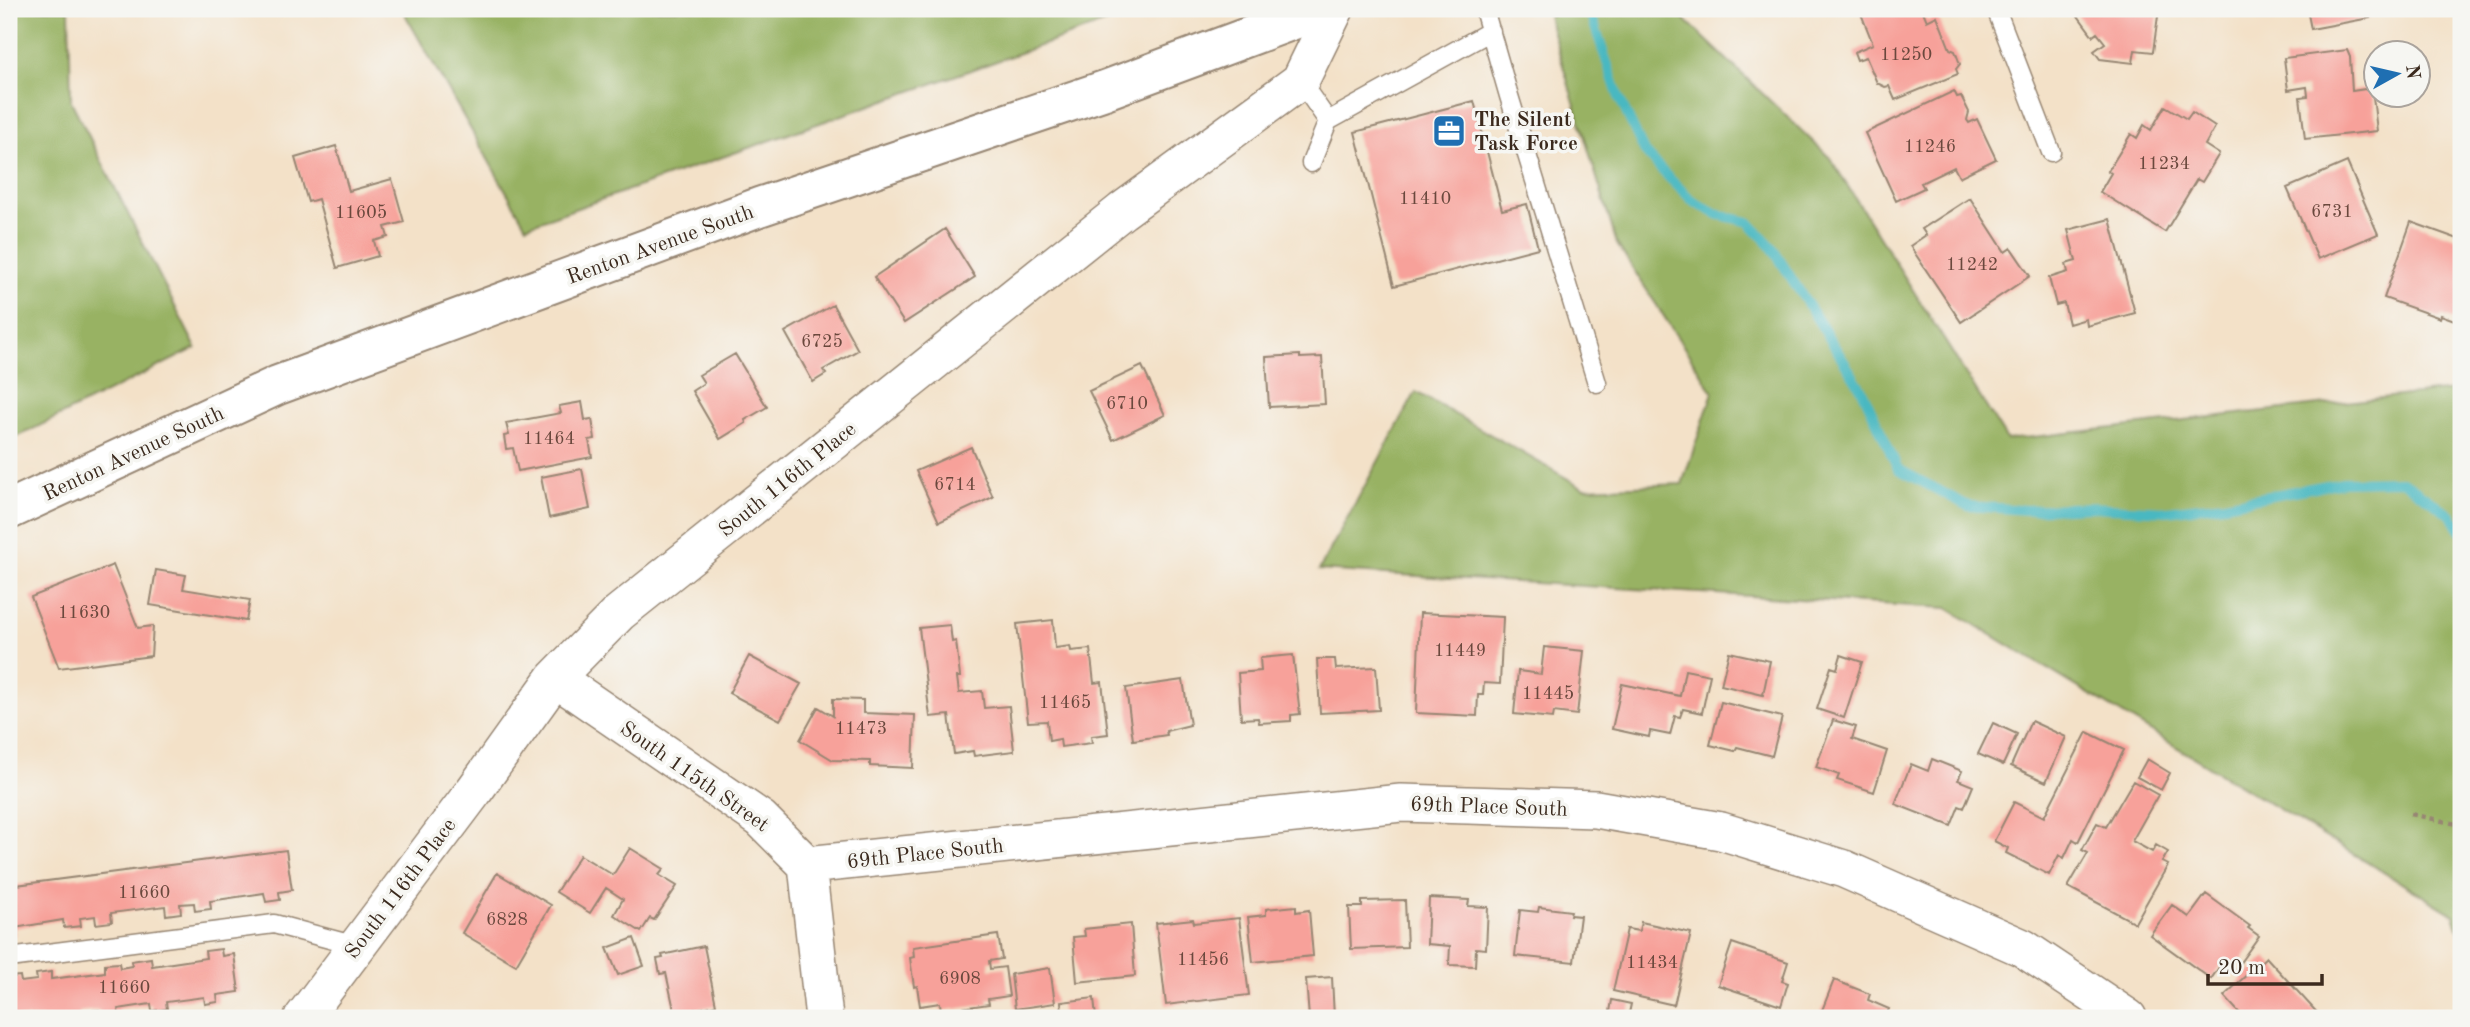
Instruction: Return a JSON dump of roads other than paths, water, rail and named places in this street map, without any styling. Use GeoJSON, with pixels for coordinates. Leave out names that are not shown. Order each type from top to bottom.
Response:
{"type":"FeatureCollection","features":[{"type":"Feature","properties":{"kind":"main road","name":"Renton Avenue South"},"geometry":{"type":"LineString","coordinates":[[9,510],[278,386],[759,207],[1105,90],[1323,9]]}},
{"type":"Feature","properties":{"kind":"street","name":"South 116th Place"},"geometry":{"type":"LineString","coordinates":[[303,1018],[474,791],[555,678],[620,613],[1122,211],[1300,81],[1335,9]]}},
{"type":"Feature","properties":{"kind":"street","name":"South 115th Street"},"geometry":{"type":"LineString","coordinates":[[555,678],[761,819],[807,865]]}},
{"type":"Feature","properties":{"kind":"street","name":"69th Place South"},"geometry":{"type":"LineString","coordinates":[[807,865],[1401,803],[1596,809],[1721,831],[1844,869],[2023,948],[2128,1018]]}},
{"type":"Feature","properties":{"kind":"street"},"geometry":{"type":"LineString","coordinates":[[807,865],[824,1018]]}},
{"type":"Feature","properties":{"kind":"lane"},"geometry":{"type":"LineString","coordinates":[[1484,9],[1597,383]]}},
{"type":"Feature","properties":{"kind":"lane"},"geometry":{"type":"LineString","coordinates":[[1996,9],[2051,152]]}},
{"type":"Feature","properties":{"kind":"lane"},"geometry":{"type":"LineString","coordinates":[[1311,163],[1328,121],[1491,30]]}},
{"type":"Feature","properties":{"kind":"lane"},"geometry":{"type":"LineString","coordinates":[[1300,81],[1328,121]]}},
{"type":"Feature","properties":{"kind":"lane"},"geometry":{"type":"LineString","coordinates":[[9,958],[274,924],[356,946]]}},
{"type":"Feature","properties":{"kind":"waterway"},"geometry":{"type":"LineString","coordinates":[[1589,9],[1618,95],[1644,151],[1694,202],[1719,215],[1749,222],[1771,246],[1862,390],[1898,469],[1968,506],[2026,510],[2090,507],[2167,511],[2225,504],[2343,482],[2403,481],[2451,515],[2461,530]]}},
{"type":"Feature","properties":{"kind":"place","name":"The Silent Task Force"},"geometry":{"type":"Point","coordinates":[1449,131]}}]}
